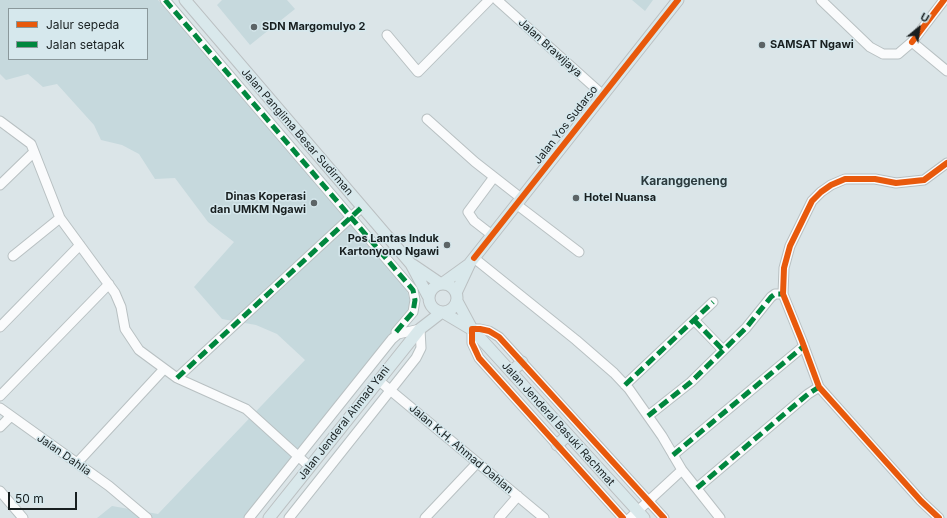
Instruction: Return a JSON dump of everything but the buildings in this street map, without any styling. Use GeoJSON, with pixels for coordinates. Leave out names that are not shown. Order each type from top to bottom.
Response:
{"type":"FeatureCollection","features":[{"type":"Feature","properties":{"kind":"main road","name":"Jalan Panglima Besar Sudirman"},"geometry":{"type":"LineString","coordinates":[[184,0],[411,264],[429,300]]}},
{"type":"Feature","properties":{"kind":"main road","name":"Jalan Yos Sudarso"},"geometry":{"type":"LineString","coordinates":[[457,297],[472,261],[678,0]]}},
{"type":"Feature","properties":{"kind":"main road","name":"Jalan Yos Sudarso"},"geometry":{"type":"LineString","coordinates":[[442,284],[472,261]]}},
{"type":"Feature","properties":{"kind":"main road","name":"Jalan Panglima Besar Sudirman"},"geometry":{"type":"LineString","coordinates":[[411,264],[442,284]]}},
{"type":"Feature","properties":{"kind":"main road"},"geometry":{"type":"LineString","coordinates":[[442,284],[451,286],[457,297],[453,308],[443,312],[435,310],[429,300],[432,288],[442,284]]}},
{"type":"Feature","properties":{"kind":"main road","name":"Jalan Jenderal Basuki Rachmat"},"geometry":{"type":"LineString","coordinates":[[457,297],[472,329],[568,435],[637,516]]}},
{"type":"Feature","properties":{"kind":"main road","name":"Jalan Jenderal Ahmad Yani"},"geometry":{"type":"LineString","coordinates":[[420,328],[429,300]]}},
{"type":"Feature","properties":{"kind":"main road","name":"Jalan Jenderal Basuki Rachmat"},"geometry":{"type":"LineString","coordinates":[[443,312],[472,329]]}},
{"type":"Feature","properties":{"kind":"main road","name":"Jalan Jenderal Ahmad Yani"},"geometry":{"type":"LineString","coordinates":[[274,516],[310,467],[420,328],[443,312]]}},
{"type":"Feature","properties":{"kind":"main road"},"geometry":{"type":"LineString","coordinates":[[511,372],[522,362]]}},
{"type":"Feature","properties":{"kind":"main road"},"geometry":{"type":"LineString","coordinates":[[557,445],[568,435]]}},
{"type":"Feature","properties":{"kind":"street"},"geometry":{"type":"LineString","coordinates":[[165,0],[413,290],[415,300],[413,312],[396,332]]}},
{"type":"Feature","properties":{"kind":"street"},"geometry":{"type":"LineString","coordinates":[[387,35],[418,72],[489,0]]}},
{"type":"Feature","properties":{"kind":"street"},"geometry":{"type":"LineString","coordinates":[[821,0],[870,47],[883,54],[898,54],[912,42],[944,0]]}},
{"type":"Feature","properties":{"kind":"street","name":"Jalan Brawijaya"},"geometry":{"type":"LineString","coordinates":[[501,1],[603,95]]}},
{"type":"Feature","properties":{"kind":"street"},"geometry":{"type":"LineString","coordinates":[[912,42],[947,71]]}},
{"type":"Feature","properties":{"kind":"street"},"geometry":{"type":"LineString","coordinates":[[427,119],[579,252]]}},
{"type":"Feature","properties":{"kind":"street"},"geometry":{"type":"LineString","coordinates":[[0,121],[31,144],[60,218],[115,293],[121,308],[125,329],[132,342],[147,357],[177,378],[246,409],[310,467]]}},
{"type":"Feature","properties":{"kind":"street"},"geometry":{"type":"LineString","coordinates":[[0,185],[34,152]]}},
{"type":"Feature","properties":{"kind":"street"},"geometry":{"type":"LineString","coordinates":[[940,518],[922,501],[819,387],[783,294],[784,268],[790,246],[812,201],[821,192],[845,178],[875,179],[896,183],[924,180],[947,163]]}},
{"type":"Feature","properties":{"kind":"street"},"geometry":{"type":"LineString","coordinates":[[492,235],[474,221],[468,212],[494,177]]}},
{"type":"Feature","properties":{"kind":"street"},"geometry":{"type":"LineString","coordinates":[[177,378],[362,207]]}},
{"type":"Feature","properties":{"kind":"street"},"geometry":{"type":"LineString","coordinates":[[13,256],[60,218]]}},
{"type":"Feature","properties":{"kind":"street"},"geometry":{"type":"LineString","coordinates":[[0,327],[80,246]]}},
{"type":"Feature","properties":{"kind":"street"},"geometry":{"type":"LineString","coordinates":[[472,261],[594,354],[625,385],[648,416],[682,470],[720,518]]}},
{"type":"Feature","properties":{"kind":"street"},"geometry":{"type":"LineString","coordinates":[[0,396],[109,284]]}},
{"type":"Feature","properties":{"kind":"street"},"geometry":{"type":"LineString","coordinates":[[648,416],[691,382],[746,328],[771,297],[775,294],[783,294]]}},
{"type":"Feature","properties":{"kind":"street"},"geometry":{"type":"LineString","coordinates":[[625,385],[713,302]]}},
{"type":"Feature","properties":{"kind":"street"},"geometry":{"type":"LineString","coordinates":[[694,320],[723,350]]}},
{"type":"Feature","properties":{"kind":"street"},"geometry":{"type":"LineString","coordinates":[[249,518],[396,335],[408,330],[420,328],[422,341],[420,352],[288,518]]}},
{"type":"Feature","properties":{"kind":"street"},"geometry":{"type":"LineString","coordinates":[[623,518],[479,358],[473,348],[471,336],[472,329],[480,329],[495,334],[664,518]]}},
{"type":"Feature","properties":{"kind":"street"},"geometry":{"type":"LineString","coordinates":[[673,455],[804,346]]}},
{"type":"Feature","properties":{"kind":"street"},"geometry":{"type":"LineString","coordinates":[[77,463],[164,369]]}},
{"type":"Feature","properties":{"kind":"street","name":"Jalan K.H. Ahmad Dahlan"},"geometry":{"type":"LineString","coordinates":[[378,380],[544,518]]}},
{"type":"Feature","properties":{"kind":"street"},"geometry":{"type":"LineString","coordinates":[[696,488],[808,394],[819,387]]}},
{"type":"Feature","properties":{"kind":"street","name":"Jalan Dahlia"},"geometry":{"type":"LineString","coordinates":[[0,408],[10,417],[109,486],[147,518]]}},
{"type":"Feature","properties":{"kind":"street"},"geometry":{"type":"LineString","coordinates":[[0,427],[10,417]]}},
{"type":"Feature","properties":{"kind":"street"},"geometry":{"type":"LineString","coordinates":[[428,517],[478,463]]}},
{"type":"Feature","properties":{"kind":"street"},"geometry":{"type":"LineString","coordinates":[[637,516],[682,470]]}},
{"type":"Feature","properties":{"kind":"street"},"geometry":{"type":"LineString","coordinates":[[0,491],[22,518]]}},
{"type":"Feature","properties":{"kind":"street"},"geometry":{"type":"LineString","coordinates":[[499,518],[518,496]]}},
{"type":"Feature","properties":{"kind":"shaded area"},"geometry":{"type":"Polygon","coordinates":[[[0,0],[158,0],[405,284],[411,304],[411,311],[246,518],[97,518],[112,506],[158,514],[305,360],[277,334],[256,325],[222,319],[194,287],[234,242],[208,222],[175,178],[155,179],[139,154],[122,145],[101,140],[94,125],[57,84],[43,87],[28,74],[6,80],[0,74],[0,0]]]}},
{"type":"Feature","properties":{"kind":"shaded area","name":"SDN Margomulyo 2"},"geometry":{"type":"Polygon","coordinates":[[[222,0],[287,0],[295,9],[250,45],[217,5],[222,0]]]}},
{"type":"Feature","properties":{"kind":"shaded area"},"geometry":{"type":"Polygon","coordinates":[[[632,0],[653,0],[645,11],[632,0]]]}},
{"type":"Feature","properties":{"kind":"marked path"},"geometry":{"type":"LineString","coordinates":[[165,0],[413,290],[415,300],[413,312],[396,332]]}},
{"type":"Feature","properties":{"kind":"marked path"},"geometry":{"type":"LineString","coordinates":[[177,378],[362,207]]}},
{"type":"Feature","properties":{"kind":"marked path"},"geometry":{"type":"LineString","coordinates":[[648,416],[691,382],[746,328],[771,297],[775,294],[783,294]]}},
{"type":"Feature","properties":{"kind":"marked path"},"geometry":{"type":"LineString","coordinates":[[625,385],[713,302]]}},
{"type":"Feature","properties":{"kind":"marked path"},"geometry":{"type":"LineString","coordinates":[[694,320],[723,350]]}},
{"type":"Feature","properties":{"kind":"marked path"},"geometry":{"type":"LineString","coordinates":[[673,455],[804,346]]}},
{"type":"Feature","properties":{"kind":"marked path"},"geometry":{"type":"LineString","coordinates":[[697,488],[808,394],[819,387]]}},
{"type":"Feature","properties":{"kind":"cycle path"},"geometry":{"type":"LineString","coordinates":[[474,258],[678,0]]}},
{"type":"Feature","properties":{"kind":"cycle path"},"geometry":{"type":"LineString","coordinates":[[912,42],[944,0]]}},
{"type":"Feature","properties":{"kind":"cycle path"},"geometry":{"type":"LineString","coordinates":[[939,518],[921,501],[819,387],[783,294],[784,268],[790,246],[812,201],[821,192],[831,185],[845,179],[875,179],[896,183],[924,180],[947,163]]}},
{"type":"Feature","properties":{"kind":"cycle path"},"geometry":{"type":"LineString","coordinates":[[623,518],[479,358],[472,343],[472,329],[489,331],[499,337],[664,518]]}},
{"type":"Feature","properties":{"kind":"place","name":"SDN Margomulyo 2"},"geometry":{"type":"Point","coordinates":[254,27]}},
{"type":"Feature","properties":{"kind":"place","name":"SAMSAT Ngawi"},"geometry":{"type":"Point","coordinates":[762,45]}},
{"type":"Feature","properties":{"kind":"place","name":"Hotel Nuansa"},"geometry":{"type":"Point","coordinates":[576,198]}},
{"type":"Feature","properties":{"kind":"place","name":"Dinas Koperasi dan UMKM Ngawi"},"geometry":{"type":"Point","coordinates":[314,203]}},
{"type":"Feature","properties":{"kind":"place","name":"Pos Lantas Induk Kartonyono Ngawi"},"geometry":{"type":"Point","coordinates":[447,245]}},
{"type":"Feature","properties":{"kind":"district","name":"Karanggeneng"},"geometry":{"type":"Point","coordinates":[684,181]}}]}
